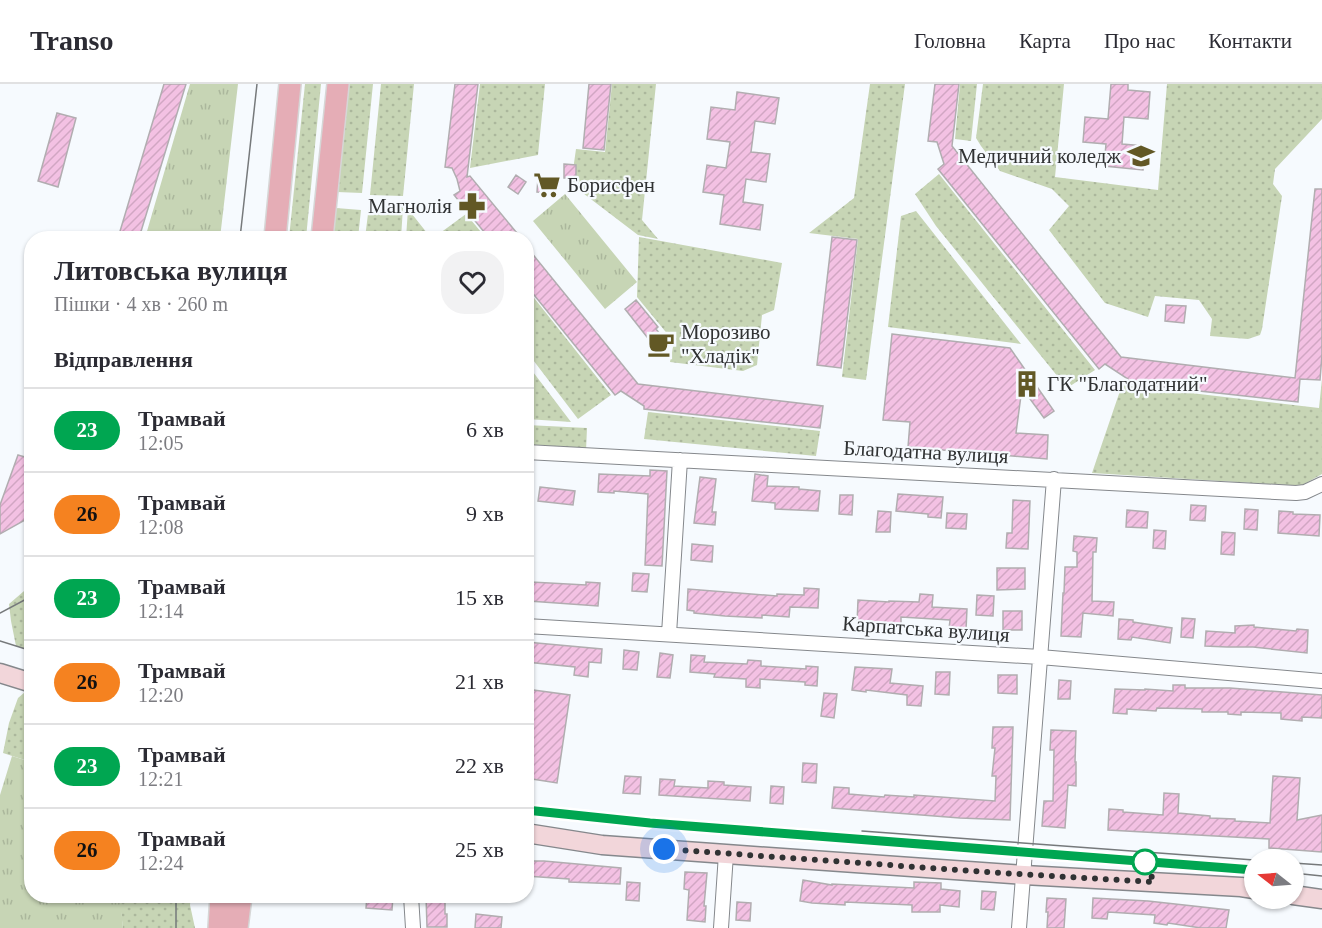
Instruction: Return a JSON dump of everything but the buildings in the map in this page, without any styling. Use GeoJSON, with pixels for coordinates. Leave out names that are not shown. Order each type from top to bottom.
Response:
{"type":"FeatureCollection","features":[{"type":"Feature","properties":{"kind":"main road"},"geometry":{"type":"LineString","coordinates":[[276,231],[290,84]]}},
{"type":"Feature","properties":{"kind":"main road"},"geometry":{"type":"LineString","coordinates":[[323,231],[338,84]]}},
{"type":"Feature","properties":{"kind":"main road"},"geometry":{"type":"LineString","coordinates":[[0,673],[24,680]]}},
{"type":"Feature","properties":{"kind":"main road"},"geometry":{"type":"LineString","coordinates":[[534,834],[602,845],[1024,875],[1244,887]]}},
{"type":"Feature","properties":{"kind":"main road"},"geometry":{"type":"LineString","coordinates":[[1304,897],[1322,899]]}},
{"type":"Feature","properties":{"kind":"main road"},"geometry":{"type":"LineString","coordinates":[[219,928],[221,903]]}},
{"type":"Feature","properties":{"kind":"main road"},"geometry":{"type":"LineString","coordinates":[[237,928],[240,903]]}},
{"type":"Feature","properties":{"kind":"street","name":"Благодатна вулиця"},"geometry":{"type":"LineString","coordinates":[[534,452],[1296,493],[1305,492],[1322,484]]}},
{"type":"Feature","properties":{"kind":"street"},"geometry":{"type":"LineString","coordinates":[[669,634],[680,460]]}},
{"type":"Feature","properties":{"kind":"street"},"geometry":{"type":"LineString","coordinates":[[1019,928],[1054,479]]}},
{"type":"Feature","properties":{"kind":"street","name":"Карпатська вулиця"},"geometry":{"type":"LineString","coordinates":[[534,626],[1040,657],[1322,681]]}},
{"type":"Feature","properties":{"kind":"street"},"geometry":{"type":"LineString","coordinates":[[721,928],[726,854]]}},
{"type":"Feature","properties":{"kind":"street"},"geometry":{"type":"LineString","coordinates":[[411,903],[413,928]]}},
{"type":"Feature","properties":{"kind":"green space"},"geometry":{"type":"Polygon","coordinates":[[[190,84],[238,84],[221,231],[147,231],[190,84]]]}},
{"type":"Feature","properties":{"kind":"green space"},"geometry":{"type":"Polygon","coordinates":[[[305,84],[321,84],[307,231],[290,231],[305,84]]]}},
{"type":"Feature","properties":{"kind":"green space"},"geometry":{"type":"Polygon","coordinates":[[[348,84],[373,84],[362,193],[337,192],[348,84]]]}},
{"type":"Feature","properties":{"kind":"green space"},"geometry":{"type":"Polygon","coordinates":[[[381,84],[414,84],[403,196],[370,195],[381,84]]]}},
{"type":"Feature","properties":{"kind":"green space"},"geometry":{"type":"Polygon","coordinates":[[[480,84],[545,84],[538,155],[470,168],[480,84]]]}},
{"type":"Feature","properties":{"kind":"green space"},"geometry":{"type":"Polygon","coordinates":[[[612,84],[656,84],[642,220],[658,239],[638,235],[571,184],[576,149],[605,152],[612,84]]]}},
{"type":"Feature","properties":{"kind":"green space"},"geometry":{"type":"Polygon","coordinates":[[[870,84],[905,84],[866,380],[842,377],[858,239],[809,233],[854,198],[870,84]]]}},
{"type":"Feature","properties":{"kind":"green space"},"geometry":{"type":"Polygon","coordinates":[[[960,84],[977,84],[971,141],[955,139],[960,84]]]}},
{"type":"Feature","properties":{"kind":"green space"},"geometry":{"type":"Polygon","coordinates":[[[983,84],[1064,84],[1055,177],[1158,190],[1167,84],[1322,84],[1322,119],[1275,169],[1273,184],[1282,196],[1260,335],[1248,339],[1210,336],[1212,319],[1199,300],[1155,296],[1148,317],[1105,303],[1049,230],[1069,206],[1052,189],[1000,171],[976,138],[983,84]]]}},
{"type":"Feature","properties":{"kind":"green space"},"geometry":{"type":"Polygon","coordinates":[[[939,174],[1095,370],[1067,388],[936,226],[915,194],[939,174]]]}},
{"type":"Feature","properties":{"kind":"green space"},"geometry":{"type":"Polygon","coordinates":[[[565,194],[637,282],[605,309],[533,221],[565,194]]]}},
{"type":"Feature","properties":{"kind":"green space"},"geometry":{"type":"Polygon","coordinates":[[[369,206],[403,207],[401,231],[366,231],[369,206]]]}},
{"type":"Feature","properties":{"kind":"green space"},"geometry":{"type":"Polygon","coordinates":[[[336,208],[361,210],[359,231],[334,231],[336,208]]]}},
{"type":"Feature","properties":{"kind":"green space"},"geometry":{"type":"Polygon","coordinates":[[[408,209],[425,231],[406,231],[408,209]]]}},
{"type":"Feature","properties":{"kind":"green space"},"geometry":{"type":"Polygon","coordinates":[[[916,211],[1021,344],[888,327],[901,216],[916,211]]]}},
{"type":"Feature","properties":{"kind":"green space"},"geometry":{"type":"Polygon","coordinates":[[[466,214],[480,231],[443,231],[466,214]]]}},
{"type":"Feature","properties":{"kind":"green space"},"geometry":{"type":"Polygon","coordinates":[[[639,237],[782,263],[774,310],[762,315],[757,365],[743,371],[670,362],[674,342],[637,297],[639,237]]]}},
{"type":"Feature","properties":{"kind":"green space"},"geometry":{"type":"Polygon","coordinates":[[[534,298],[611,395],[578,419],[534,361],[534,298]]]}},
{"type":"Feature","properties":{"kind":"green space"},"geometry":{"type":"Polygon","coordinates":[[[534,373],[571,422],[534,419],[534,373]]]}},
{"type":"Feature","properties":{"kind":"green space"},"geometry":{"type":"Polygon","coordinates":[[[1322,379],[1322,474],[1301,486],[1092,473],[1122,385],[1319,408],[1322,379]]]}},
{"type":"Feature","properties":{"kind":"green space"},"geometry":{"type":"Polygon","coordinates":[[[648,412],[820,431],[816,456],[644,439],[648,412]]]}},
{"type":"Feature","properties":{"kind":"green space"},"geometry":{"type":"Polygon","coordinates":[[[534,425],[587,428],[586,451],[534,448],[534,425]]]}},
{"type":"Feature","properties":{"kind":"green space"},"geometry":{"type":"Polygon","coordinates":[[[24,591],[24,649],[16,646],[9,604],[24,591]]]}},
{"type":"Feature","properties":{"kind":"green space"},"geometry":{"type":"Polygon","coordinates":[[[24,693],[24,760],[3,753],[9,723],[18,698],[24,693]]]}},
{"type":"Feature","properties":{"kind":"green space"},"geometry":{"type":"Polygon","coordinates":[[[12,756],[24,760],[24,903],[121,903],[123,928],[0,928],[0,795],[12,756]]]}},
{"type":"Feature","properties":{"kind":"green space"},"geometry":{"type":"Polygon","coordinates":[[[120,903],[190,903],[195,928],[123,928],[120,903]]]}},
{"type":"Feature","properties":{"kind":"tram line"},"geometry":{"type":"LineString","coordinates":[[241,231],[257,84]]}},
{"type":"Feature","properties":{"kind":"tram line"},"geometry":{"type":"LineString","coordinates":[[0,613],[24,600]]}},
{"type":"Feature","properties":{"kind":"tram line"},"geometry":{"type":"LineString","coordinates":[[0,641],[24,648]]}},
{"type":"Feature","properties":{"kind":"tram line"},"geometry":{"type":"LineString","coordinates":[[534,811],[627,821],[1244,869]]}},
{"type":"Feature","properties":{"kind":"tram line","name":"23"},"geometry":{"type":"LineString","coordinates":[[534,811],[650,823],[1244,869]]}},
{"type":"Feature","properties":{"kind":"tram line"},"geometry":{"type":"LineString","coordinates":[[862,831],[1244,859]]}},
{"type":"Feature","properties":{"kind":"tram line"},"geometry":{"type":"LineString","coordinates":[[1304,864],[1322,865]]}},
{"type":"Feature","properties":{"kind":"tram line"},"geometry":{"type":"LineString","coordinates":[[1304,874],[1322,876]]}},
{"type":"Feature","properties":{"kind":"tram line"},"geometry":{"type":"LineString","coordinates":[[176,903],[176,928]]}},
{"type":"Feature","properties":{"kind":"place","name":"Медичний коледж"},"geometry":{"type":"Point","coordinates":[1141,156]}},
{"type":"Feature","properties":{"kind":"place","name":"Борисфен"},"geometry":{"type":"Point","coordinates":[547,185]}},
{"type":"Feature","properties":{"kind":"place","name":"Магнолія"},"geometry":{"type":"Point","coordinates":[472,206]}},
{"type":"Feature","properties":{"kind":"place","name":"Морозиво \"Хладік\""},"geometry":{"type":"Point","coordinates":[661,344]}},
{"type":"Feature","properties":{"kind":"place","name":"ГК \"Благодатний\""},"geometry":{"type":"Point","coordinates":[1027,384]}},
{"type":"Feature","properties":{"kind":"route"},"geometry":{"type":"LineString","coordinates":[[664,849],[1154,882],[1145,862]]}}]}
